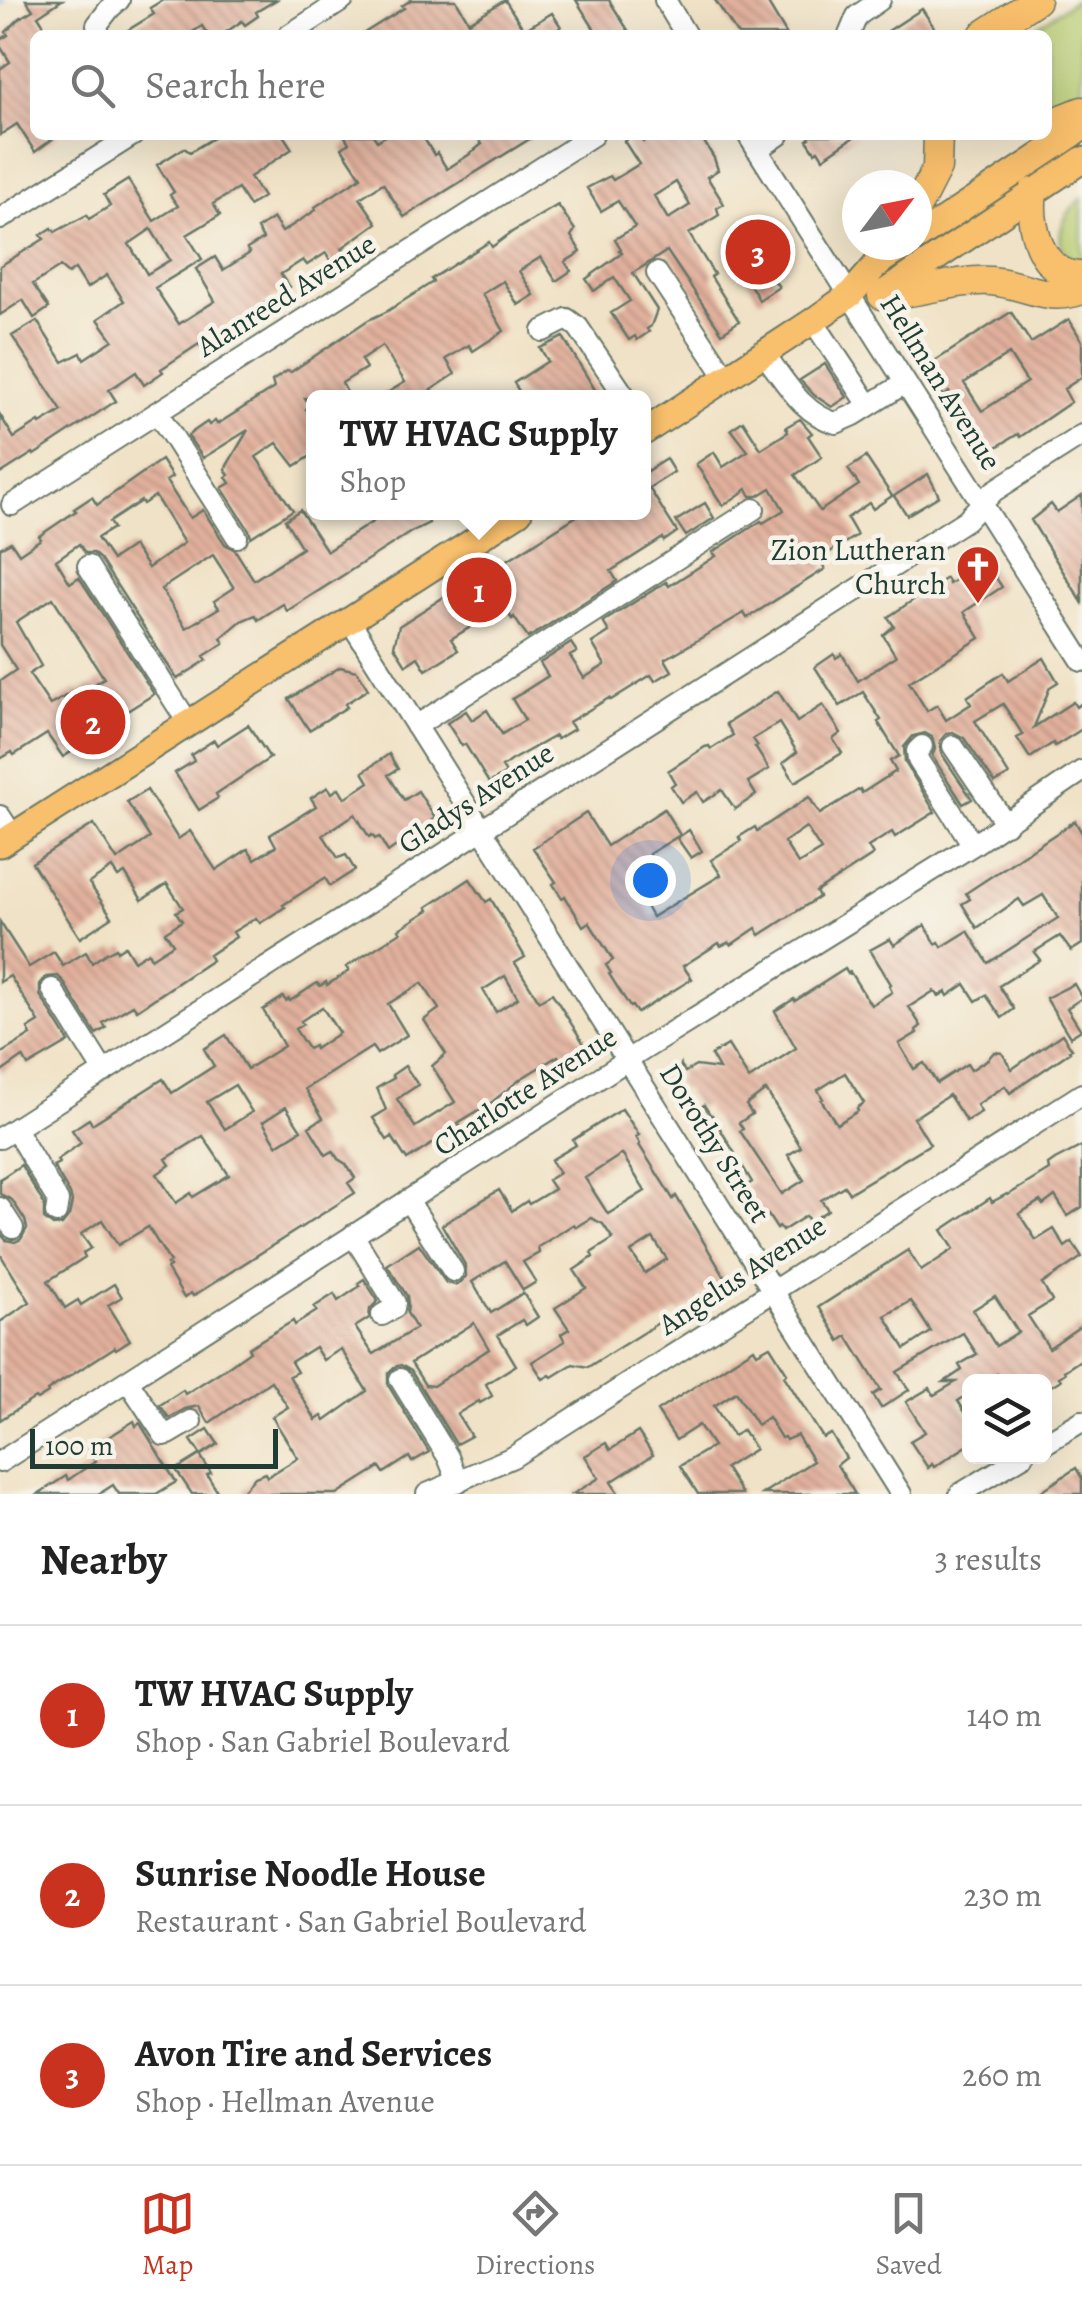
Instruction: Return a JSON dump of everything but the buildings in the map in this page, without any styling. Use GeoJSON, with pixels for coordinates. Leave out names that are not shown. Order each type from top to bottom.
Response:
{"type":"FeatureCollection","features":[{"type":"Feature","properties":{"kind":"highway"},"geometry":{"type":"LineString","coordinates":[[991,30],[1036,0]]}},
{"type":"Feature","properties":{"kind":"highway"},"geometry":{"type":"LineString","coordinates":[[1010,30],[1055,0]]}},
{"type":"Feature","properties":{"kind":"highway"},"geometry":{"type":"LineString","coordinates":[[1052,123],[1082,111]]}},
{"type":"Feature","properties":{"kind":"highway"},"geometry":{"type":"LineString","coordinates":[[932,178],[937,168],[938,140]]}},
{"type":"Feature","properties":{"kind":"highway"},"geometry":{"type":"LineString","coordinates":[[1033,192],[1030,212],[1039,244],[1062,274],[1082,276]]}},
{"type":"Feature","properties":{"kind":"highway"},"geometry":{"type":"LineString","coordinates":[[882,295],[976,282],[994,282],[1056,296],[1082,290]]}},
{"type":"Feature","properties":{"kind":"main road"},"geometry":{"type":"LineString","coordinates":[[932,228],[1082,128]]}},
{"type":"Feature","properties":{"kind":"main road"},"geometry":{"type":"LineString","coordinates":[[851,294],[882,295],[1082,160]]}},
{"type":"Feature","properties":{"kind":"main road"},"geometry":{"type":"LineString","coordinates":[[651,426],[814,321],[851,294],[879,260]]}},
{"type":"Feature","properties":{"kind":"main road"},"geometry":{"type":"LineString","coordinates":[[4,832],[189,724],[508,520]]}},
{"type":"Feature","properties":{"kind":"street"},"geometry":{"type":"LineString","coordinates":[[98,30],[119,0]]}},
{"type":"Feature","properties":{"kind":"street"},"geometry":{"type":"LineString","coordinates":[[296,30],[343,0]]}},
{"type":"Feature","properties":{"kind":"street"},"geometry":{"type":"LineString","coordinates":[[664,0],[683,30]]}},
{"type":"Feature","properties":{"kind":"street"},"geometry":{"type":"LineString","coordinates":[[851,30],[856,16],[880,0]]}},
{"type":"Feature","properties":{"kind":"street"},"geometry":{"type":"LineString","coordinates":[[0,219],[124,140]]}},
{"type":"Feature","properties":{"kind":"street","name":"Hellman Avenue"},"geometry":{"type":"LineString","coordinates":[[753,142],[1082,661]]}},
{"type":"Feature","properties":{"kind":"street","name":"Alanreed Avenue"},"geometry":{"type":"LineString","coordinates":[[12,505],[562,144]]}},
{"type":"Feature","properties":{"kind":"street"},"geometry":{"type":"LineString","coordinates":[[658,272],[727,379]]}},
{"type":"Feature","properties":{"kind":"street"},"geometry":{"type":"LineString","coordinates":[[543,331],[567,319],[578,327],[621,390]]}},
{"type":"Feature","properties":{"kind":"street"},"geometry":{"type":"LineString","coordinates":[[814,321],[869,406]]}},
{"type":"Feature","properties":{"kind":"street"},"geometry":{"type":"LineString","coordinates":[[765,355],[807,409],[836,423],[905,383]]}},
{"type":"Feature","properties":{"kind":"street"},"geometry":{"type":"LineString","coordinates":[[158,412],[237,537]]}},
{"type":"Feature","properties":{"kind":"street","name":"Gladys Avenue"},"geometry":{"type":"LineString","coordinates":[[7,1134],[966,520],[994,491],[1082,435]]}},
{"type":"Feature","properties":{"kind":"street"},"geometry":{"type":"LineString","coordinates":[[416,726],[754,509]]}},
{"type":"Feature","properties":{"kind":"street"},"geometry":{"type":"LineString","coordinates":[[88,566],[189,724]]}},
{"type":"Feature","properties":{"kind":"street","name":"Dorothy Street"},"geometry":{"type":"LineString","coordinates":[[350,622],[901,1494]]}},
{"type":"Feature","properties":{"kind":"street"},"geometry":{"type":"LineString","coordinates":[[922,746],[917,752],[918,760],[973,845]]}},
{"type":"Feature","properties":{"kind":"street"},"geometry":{"type":"LineString","coordinates":[[953,746],[1006,824]]}},
{"type":"Feature","properties":{"kind":"street","name":"Charlotte Avenue"},"geometry":{"type":"LineString","coordinates":[[0,1462],[1006,824],[1082,771]]}},
{"type":"Feature","properties":{"kind":"street"},"geometry":{"type":"LineString","coordinates":[[52,989],[104,1072]]}},
{"type":"Feature","properties":{"kind":"street","name":"Angelus Avenue"},"geometry":{"type":"LineString","coordinates":[[427,1494],[513,1457],[1082,1094]]}},
{"type":"Feature","properties":{"kind":"street"},"geometry":{"type":"LineString","coordinates":[[7,1134],[58,1202],[56,1213]]}},
{"type":"Feature","properties":{"kind":"street"},"geometry":{"type":"LineString","coordinates":[[408,1200],[453,1271]]}},
{"type":"Feature","properties":{"kind":"street"},"geometry":{"type":"LineString","coordinates":[[0,1208],[13,1228]]}},
{"type":"Feature","properties":{"kind":"street"},"geometry":{"type":"LineString","coordinates":[[353,1235],[395,1303],[382,1315]]}},
{"type":"Feature","properties":{"kind":"street"},"geometry":{"type":"LineString","coordinates":[[400,1379],[448,1457],[458,1482]]}},
{"type":"Feature","properties":{"kind":"street"},"geometry":{"type":"LineString","coordinates":[[128,1381],[164,1434],[192,1420]]}},
{"type":"Feature","properties":{"kind":"street"},"geometry":{"type":"LineString","coordinates":[[1052,1440],[1081,1424]]}},
{"type":"Feature","properties":{"kind":"street"},"geometry":{"type":"LineString","coordinates":[[960,1494],[1010,1464]]}},
{"type":"Feature","properties":{"kind":"green space"},"geometry":{"type":"Polygon","coordinates":[[[1075,0],[1082,0],[1082,100],[1052,115],[1052,30],[1031,30],[1075,0]]]}},
{"type":"Feature","properties":{"kind":"green space"},"geometry":{"type":"Polygon","coordinates":[[[1082,198],[1082,263],[1064,251],[1061,234],[1068,215],[1082,198]]]}},
{"type":"Feature","properties":{"kind":"place","name":"Avon Tire and Services"},"geometry":{"type":"Point","coordinates":[758,252]}},
{"type":"Feature","properties":{"kind":"place","name":"TW HVAC Supply"},"geometry":{"type":"Point","coordinates":[479,590]}},
{"type":"Feature","properties":{"kind":"place","name":"Zion Lutheran Church"},"geometry":{"type":"Point","coordinates":[978,605]}},
{"type":"Feature","properties":{"kind":"place","name":"Sunrise Noodle House"},"geometry":{"type":"Point","coordinates":[93,722]}}]}
